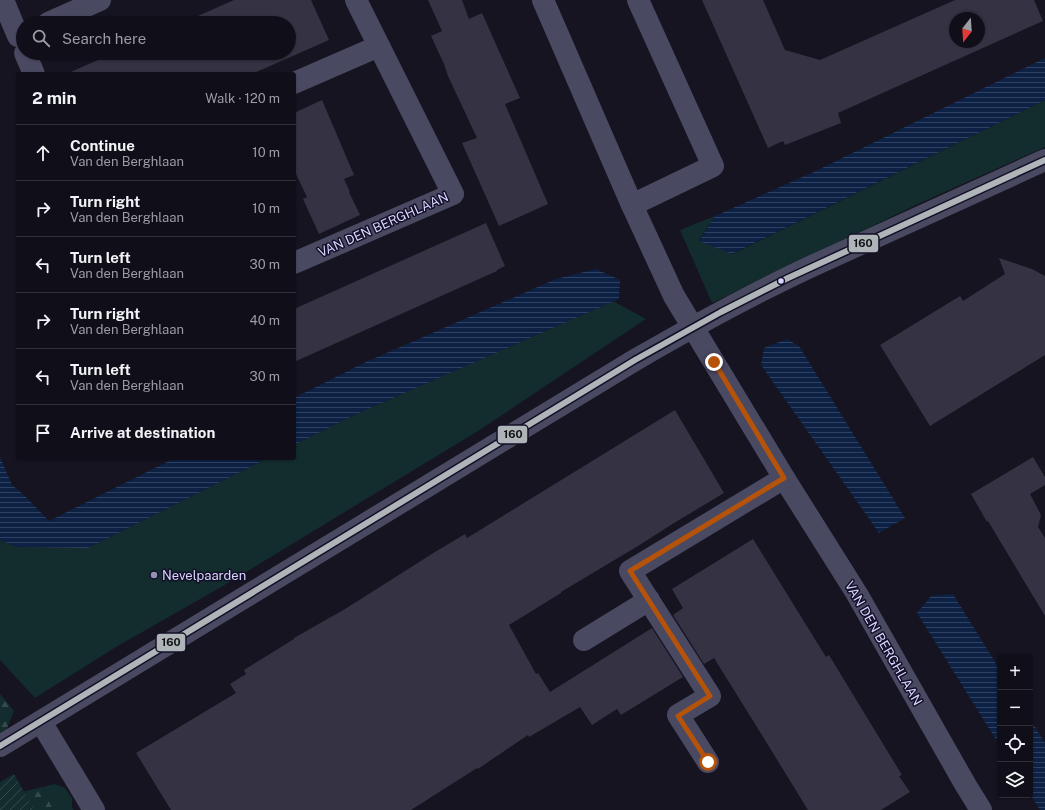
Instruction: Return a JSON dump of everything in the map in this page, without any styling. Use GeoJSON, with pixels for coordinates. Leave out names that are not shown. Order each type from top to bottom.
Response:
{"type":"FeatureCollection","features":[{"type":"Feature","properties":{"kind":"street"},"geometry":{"type":"LineString","coordinates":[[3,0],[16,29]]}},
{"type":"Feature","properties":{"kind":"street"},"geometry":{"type":"LineString","coordinates":[[64,16],[100,0]]}},
{"type":"Feature","properties":{"kind":"street","name":"VAN DEN BERGHLAAN"},"geometry":{"type":"LineString","coordinates":[[296,262],[453,194],[356,0]]}},
{"type":"Feature","properties":{"kind":"street","name":"VAN DEN BERGHLAAN"},"geometry":{"type":"LineString","coordinates":[[543,0],[674,296],[784,478],[857,594],[981,810]]}},
{"type":"Feature","properties":{"kind":"street"},"geometry":{"type":"LineString","coordinates":[[632,204],[713,166],[638,0]]}},
{"type":"Feature","properties":{"kind":"street"},"geometry":{"type":"LineString","coordinates":[[296,82],[379,46]]}},
{"type":"Feature","properties":{"kind":"street"},"geometry":{"type":"LineString","coordinates":[[29,60],[33,72]]}},
{"type":"Feature","properties":{"kind":"street"},"geometry":{"type":"LineString","coordinates":[[0,746],[693,326],[796,273],[1045,160]]}},
{"type":"Feature","properties":{"kind":"street"},"geometry":{"type":"LineString","coordinates":[[708,762],[678,716],[710,696],[630,571],[784,478]]}},
{"type":"Feature","properties":{"kind":"street"},"geometry":{"type":"LineString","coordinates":[[584,640],[648,600]]}},
{"type":"Feature","properties":{"kind":"street"},"geometry":{"type":"LineString","coordinates":[[41,722],[94,810]]}},
{"type":"Feature","properties":{"kind":"green space"},"geometry":{"type":"Polygon","coordinates":[[[1045,100],[1045,147],[918,204],[712,303],[680,230],[715,216],[699,240],[733,254],[1045,100]]]}},
{"type":"Feature","properties":{"kind":"green space"},"geometry":{"type":"Polygon","coordinates":[[[613,301],[646,319],[478,431],[223,586],[116,647],[35,698],[0,660],[0,540],[17,547],[88,548],[264,460],[296,460],[296,444],[354,415],[613,301]]]}},
{"type":"Feature","properties":{"kind":"green space"},"geometry":{"type":"Polygon","coordinates":[[[0,694],[14,711],[5,733],[0,737],[0,694]]]}},
{"type":"Feature","properties":{"kind":"green space"},"geometry":{"type":"Polygon","coordinates":[[[14,774],[34,810],[0,810],[0,782],[14,774]]]}},
{"type":"Feature","properties":{"kind":"green space"},"geometry":{"type":"Polygon","coordinates":[[[54,784],[64,787],[72,798],[72,808],[74,810],[53,810],[43,787],[54,784]]]}},
{"type":"Feature","properties":{"kind":"green space"},"geometry":{"type":"Polygon","coordinates":[[[43,787],[53,810],[0,810],[0,797],[43,787]]]}},
{"type":"Feature","properties":{"kind":"water"},"geometry":{"type":"Polygon","coordinates":[[[1045,58],[1045,100],[732,254],[699,241],[715,216],[816,171],[1045,58]]]}},
{"type":"Feature","properties":{"kind":"water"},"geometry":{"type":"Polygon","coordinates":[[[596,269],[620,280],[619,299],[354,415],[296,444],[296,397],[366,362],[556,279],[596,269]]]}},
{"type":"Feature","properties":{"kind":"water"},"geometry":{"type":"Polygon","coordinates":[[[787,339],[799,346],[905,518],[879,533],[761,365],[764,348],[787,339]]]}},
{"type":"Feature","properties":{"kind":"water"},"geometry":{"type":"Polygon","coordinates":[[[0,457],[12,485],[49,521],[171,460],[264,460],[88,548],[17,547],[0,540],[0,457]]]}},
{"type":"Feature","properties":{"kind":"water"},"geometry":{"type":"Polygon","coordinates":[[[953,594],[997,665],[997,741],[917,613],[931,596],[953,594]]]}},
{"type":"Feature","properties":{"kind":"water"},"geometry":{"type":"Polygon","coordinates":[[[1033,724],[1045,743],[1045,810],[1040,810],[1032,798],[1033,724]]]}},
{"type":"Feature","properties":{"kind":"building"},"geometry":{"type":"Polygon","coordinates":[[[234,0],[311,0],[329,40],[296,55],[296,16],[198,16],[234,0]]]}},
{"type":"Feature","properties":{"kind":"building"},"geometry":{"type":"Polygon","coordinates":[[[428,0],[462,0],[469,19],[482,13],[520,98],[505,104],[548,204],[499,226],[462,143],[477,138],[431,36],[442,31],[428,0]]]}},
{"type":"Feature","properties":{"kind":"building"},"geometry":{"type":"Polygon","coordinates":[[[702,0],[763,0],[785,50],[820,60],[955,0],[1034,0],[1043,21],[985,47],[985,12],[949,12],[949,48],[983,48],[838,113],[841,123],[785,145],[783,141],[768,148],[702,0]]]}},
{"type":"Feature","properties":{"kind":"building"},"geometry":{"type":"Polygon","coordinates":[[[98,60],[284,60],[257,72],[71,72],[98,60]]]}},
{"type":"Feature","properties":{"kind":"building"},"geometry":{"type":"Polygon","coordinates":[[[322,100],[354,175],[344,179],[360,215],[319,234],[303,199],[307,197],[296,174],[296,112],[322,100]]]}},
{"type":"Feature","properties":{"kind":"building"},"geometry":{"type":"Polygon","coordinates":[[[486,223],[505,266],[497,271],[296,361],[296,308],[486,223]]]}},
{"type":"Feature","properties":{"kind":"building"},"geometry":{"type":"Polygon","coordinates":[[[999,258],[1032,269],[1045,276],[1045,355],[930,426],[880,345],[960,296],[963,301],[1005,274],[999,258]]]}},
{"type":"Feature","properties":{"kind":"building"},"geometry":{"type":"Polygon","coordinates":[[[675,410],[724,493],[509,625],[536,674],[538,673],[550,692],[652,628],[683,677],[621,715],[617,709],[592,725],[580,707],[529,737],[528,735],[478,769],[477,768],[411,810],[171,810],[136,753],[236,693],[230,684],[246,674],[244,670],[294,638],[345,609],[465,534],[467,538],[675,410]]]}},
{"type":"Feature","properties":{"kind":"building"},"geometry":{"type":"Polygon","coordinates":[[[1033,457],[1045,477],[1045,485],[1030,494],[1041,515],[1038,527],[1045,538],[1045,616],[971,494],[1033,457]]]}},
{"type":"Feature","properties":{"kind":"building"},"geometry":{"type":"Polygon","coordinates":[[[753,539],[826,657],[829,655],[902,775],[899,776],[910,792],[881,810],[808,810],[714,658],[704,664],[673,615],[683,608],[672,589],[753,539]]]}},
{"type":"Feature","properties":{"kind":"transit line","name":"160"},"geometry":{"type":"LineString","coordinates":[[0,746],[635,360],[721,312],[788,278],[1045,160]]}},
{"type":"Feature","properties":{"kind":"place","name":"Nevelpaarden"},"geometry":{"type":"Point","coordinates":[154,575]}},
{"type":"Feature","properties":{"kind":"route"},"geometry":{"type":"LineString","coordinates":[[708,762],[678,716],[710,696],[630,571],[784,478],[714,362]]}}]}
